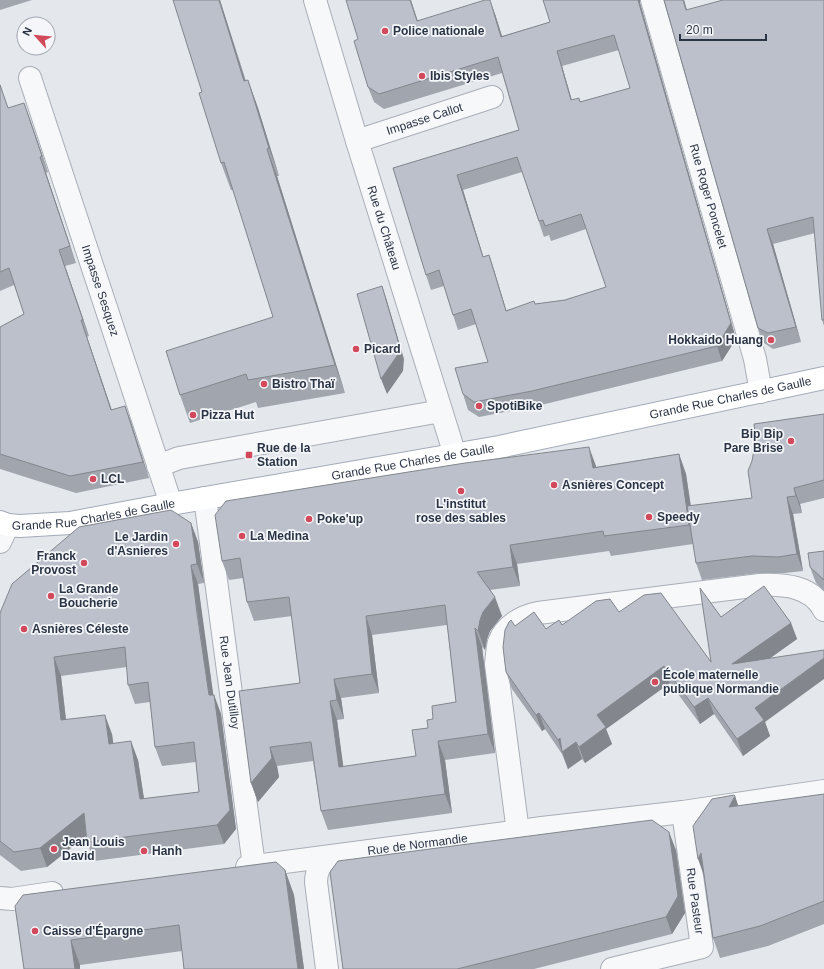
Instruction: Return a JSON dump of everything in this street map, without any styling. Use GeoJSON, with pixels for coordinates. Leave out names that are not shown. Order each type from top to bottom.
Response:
{"type":"FeatureCollection","features":[{"type":"Feature","properties":{"kind":"main road","name":"Grande Rue Charles de Gaulle"},"geometry":{"type":"LineString","coordinates":[[3,529],[70,523],[170,504],[454,455],[824,378]]}},
{"type":"Feature","properties":{"kind":"street","name":"Rue du Château"},"geometry":{"type":"LineString","coordinates":[[315,0],[356,141],[454,455]]}},
{"type":"Feature","properties":{"kind":"street","name":"Rue Roger Poncelet"},"geometry":{"type":"LineString","coordinates":[[652,0],[755,359],[761,392]]}},
{"type":"Feature","properties":{"kind":"street","name":"Impasse Sesquez"},"geometry":{"type":"LineString","coordinates":[[30,78],[170,504]]}},
{"type":"Feature","properties":{"kind":"street","name":"Impasse Callot"},"geometry":{"type":"LineString","coordinates":[[356,141],[492,98]]}},
{"type":"Feature","properties":{"kind":"street"},"geometry":{"type":"LineString","coordinates":[[158,466],[179,458],[441,411]]}},
{"type":"Feature","properties":{"kind":"street","name":"Rue Jean Dutilloy"},"geometry":{"type":"LineString","coordinates":[[205,498],[254,866]]}},
{"type":"Feature","properties":{"kind":"street"},"geometry":{"type":"LineString","coordinates":[[518,832],[496,664],[499,642],[507,630],[518,620],[531,614],[760,585],[781,585],[799,589],[816,598],[824,610]]}},
{"type":"Feature","properties":{"kind":"street","name":"Rue de Normandie"},"geometry":{"type":"LineString","coordinates":[[231,869],[683,812],[824,791]]}},
{"type":"Feature","properties":{"kind":"street","name":"Rue Pasteur"},"geometry":{"type":"LineString","coordinates":[[612,969],[702,947],[683,812]]}},
{"type":"Feature","properties":{"kind":"street"},"geometry":{"type":"LineString","coordinates":[[327,969],[316,882],[318,871],[323,862],[329,857]]}},
{"type":"Feature","properties":{"kind":"street"},"geometry":{"type":"LineString","coordinates":[[4,901],[69,891]]}},
{"type":"Feature","properties":{"kind":"building"},"geometry":{"type":"Polygon","coordinates":[[[173,0],[219,0],[244,81],[248,80],[269,148],[267,149],[335,365],[248,380],[246,374],[180,395],[166,351],[273,317],[224,162],[221,163],[199,93],[202,92],[173,0]]]}},
{"type":"Feature","properties":{"kind":"building"},"geometry":{"type":"Polygon","coordinates":[[[346,0],[410,0],[417,21],[485,0],[490,0],[501,37],[550,22],[543,0],[638,0],[731,323],[717,346],[532,391],[474,402],[463,394],[455,368],[488,362],[471,309],[453,315],[439,270],[426,275],[393,168],[519,130],[498,57],[379,94],[368,87],[354,41],[358,39],[346,0]],[[614,35],[557,51],[571,100],[579,98],[580,102],[630,88],[614,35]],[[517,157],[457,175],[483,257],[489,255],[506,311],[534,301],[535,304],[565,300],[606,287],[581,214],[545,226],[543,220],[539,221],[517,157]]]}},
{"type":"Feature","properties":{"kind":"building"},"geometry":{"type":"Polygon","coordinates":[[[664,0],[683,0],[686,10],[723,0],[824,0],[824,320],[822,320],[813,217],[767,229],[796,327],[768,333],[758,328],[664,0]]]}},
{"type":"Feature","properties":{"kind":"building"},"geometry":{"type":"Polygon","coordinates":[[[0,85],[8,108],[24,103],[42,156],[40,157],[70,246],[59,250],[83,320],[81,320],[111,410],[125,406],[143,462],[70,476],[0,454],[0,327],[24,314],[9,268],[0,272],[0,85]]]}},
{"type":"Feature","properties":{"kind":"building"},"geometry":{"type":"Polygon","coordinates":[[[382,286],[399,344],[397,356],[381,379],[357,294],[382,286]]]}},
{"type":"Feature","properties":{"kind":"building"},"geometry":{"type":"Polygon","coordinates":[[[824,414],[824,480],[794,488],[796,496],[787,497],[797,554],[778,557],[752,556],[696,563],[687,506],[752,498],[748,471],[752,461],[756,438],[754,424],[824,414]]]}},
{"type":"Feature","properties":{"kind":"building"},"geometry":{"type":"Polygon","coordinates":[[[589,447],[593,468],[679,454],[689,525],[604,536],[603,531],[510,545],[513,567],[477,572],[495,597],[483,612],[478,631],[475,628],[488,734],[438,741],[445,794],[321,811],[311,742],[270,747],[272,758],[251,783],[239,691],[300,683],[289,597],[247,602],[240,558],[222,561],[215,515],[226,501],[465,463],[589,447]],[[445,605],[366,616],[372,674],[334,679],[337,700],[330,701],[339,767],[416,756],[412,730],[428,728],[427,720],[433,719],[432,706],[456,702],[445,605]]]}},
{"type":"Feature","properties":{"kind":"building"},"geometry":{"type":"Polygon","coordinates":[[[171,510],[191,523],[197,564],[191,565],[197,613],[209,695],[214,695],[230,810],[217,825],[87,842],[84,813],[40,848],[14,852],[0,841],[0,613],[12,584],[79,527],[171,510]],[[125,647],[54,657],[61,720],[105,715],[109,744],[131,741],[140,799],[199,792],[194,742],[155,747],[148,682],[128,685],[125,647]]]}},
{"type":"Feature","properties":{"kind":"building"},"geometry":{"type":"Polygon","coordinates":[[[824,551],[824,580],[810,567],[808,553],[824,551]]]}},
{"type":"Feature","properties":{"kind":"building"},"geometry":{"type":"Polygon","coordinates":[[[764,586],[791,623],[732,664],[824,650],[824,658],[755,708],[764,720],[737,739],[708,698],[694,707],[664,666],[597,715],[606,727],[579,747],[576,742],[562,752],[560,738],[558,740],[539,713],[536,715],[506,672],[503,647],[505,630],[511,620],[515,626],[534,612],[546,629],[559,620],[562,625],[596,601],[610,599],[619,612],[644,595],[661,593],[711,662],[700,588],[721,617],[764,586]]]}},
{"type":"Feature","properties":{"kind":"building"},"geometry":{"type":"Polygon","coordinates":[[[824,794],[824,901],[760,926],[713,938],[701,853],[698,859],[693,826],[712,799],[734,795],[735,796],[729,807],[824,794]]]}},
{"type":"Feature","properties":{"kind":"building"},"geometry":{"type":"Polygon","coordinates":[[[652,820],[669,832],[678,896],[666,917],[457,969],[343,969],[330,872],[338,861],[652,820]]]}},
{"type":"Feature","properties":{"kind":"building"},"geometry":{"type":"Polygon","coordinates":[[[276,862],[285,870],[298,969],[184,969],[179,925],[71,940],[75,969],[24,969],[15,906],[23,895],[276,862]]]}},
{"type":"Feature","properties":{"kind":"place","name":"Police nationale"},"geometry":{"type":"Point","coordinates":[385,31]}},
{"type":"Feature","properties":{"kind":"place","name":"Ibis Styles"},"geometry":{"type":"Point","coordinates":[422,76]}},
{"type":"Feature","properties":{"kind":"place","name":"Hokkaido Huang"},"geometry":{"type":"Point","coordinates":[771,340]}},
{"type":"Feature","properties":{"kind":"place","name":"Picard"},"geometry":{"type":"Point","coordinates":[356,349]}},
{"type":"Feature","properties":{"kind":"place","name":"Bistro Thaï"},"geometry":{"type":"Point","coordinates":[264,384]}},
{"type":"Feature","properties":{"kind":"place","name":"SpotiBike"},"geometry":{"type":"Point","coordinates":[479,406]}},
{"type":"Feature","properties":{"kind":"place","name":"Pizza Hut"},"geometry":{"type":"Point","coordinates":[193,415]}},
{"type":"Feature","properties":{"kind":"place","name":"Bip Bip Pare Brise"},"geometry":{"type":"Point","coordinates":[791,441]}},
{"type":"Feature","properties":{"kind":"place","name":"Rue de la Station"},"geometry":{"type":"Point","coordinates":[249,455]}},
{"type":"Feature","properties":{"kind":"place","name":"LCL"},"geometry":{"type":"Point","coordinates":[93,479]}},
{"type":"Feature","properties":{"kind":"place","name":"Asnières Concept"},"geometry":{"type":"Point","coordinates":[554,485]}},
{"type":"Feature","properties":{"kind":"place","name":"L'institut rose des sables"},"geometry":{"type":"Point","coordinates":[461,491]}},
{"type":"Feature","properties":{"kind":"place","name":"Speedy"},"geometry":{"type":"Point","coordinates":[649,517]}},
{"type":"Feature","properties":{"kind":"place","name":"Poke'up"},"geometry":{"type":"Point","coordinates":[309,519]}},
{"type":"Feature","properties":{"kind":"place","name":"La Medina"},"geometry":{"type":"Point","coordinates":[242,536]}},
{"type":"Feature","properties":{"kind":"place","name":"Le Jardin d'Asnieres"},"geometry":{"type":"Point","coordinates":[176,544]}},
{"type":"Feature","properties":{"kind":"place","name":"Franck Provost"},"geometry":{"type":"Point","coordinates":[84,563]}},
{"type":"Feature","properties":{"kind":"place","name":"La Grande Boucherie"},"geometry":{"type":"Point","coordinates":[51,596]}},
{"type":"Feature","properties":{"kind":"place","name":"Asnières Céleste"},"geometry":{"type":"Point","coordinates":[24,629]}},
{"type":"Feature","properties":{"kind":"place","name":"École maternelle publique Normandie"},"geometry":{"type":"Point","coordinates":[655,682]}},
{"type":"Feature","properties":{"kind":"place","name":"Jean Louis David"},"geometry":{"type":"Point","coordinates":[54,849]}},
{"type":"Feature","properties":{"kind":"place","name":"Hanh"},"geometry":{"type":"Point","coordinates":[144,851]}},
{"type":"Feature","properties":{"kind":"place","name":"Caisse d'Épargne"},"geometry":{"type":"Point","coordinates":[35,931]}}]}
